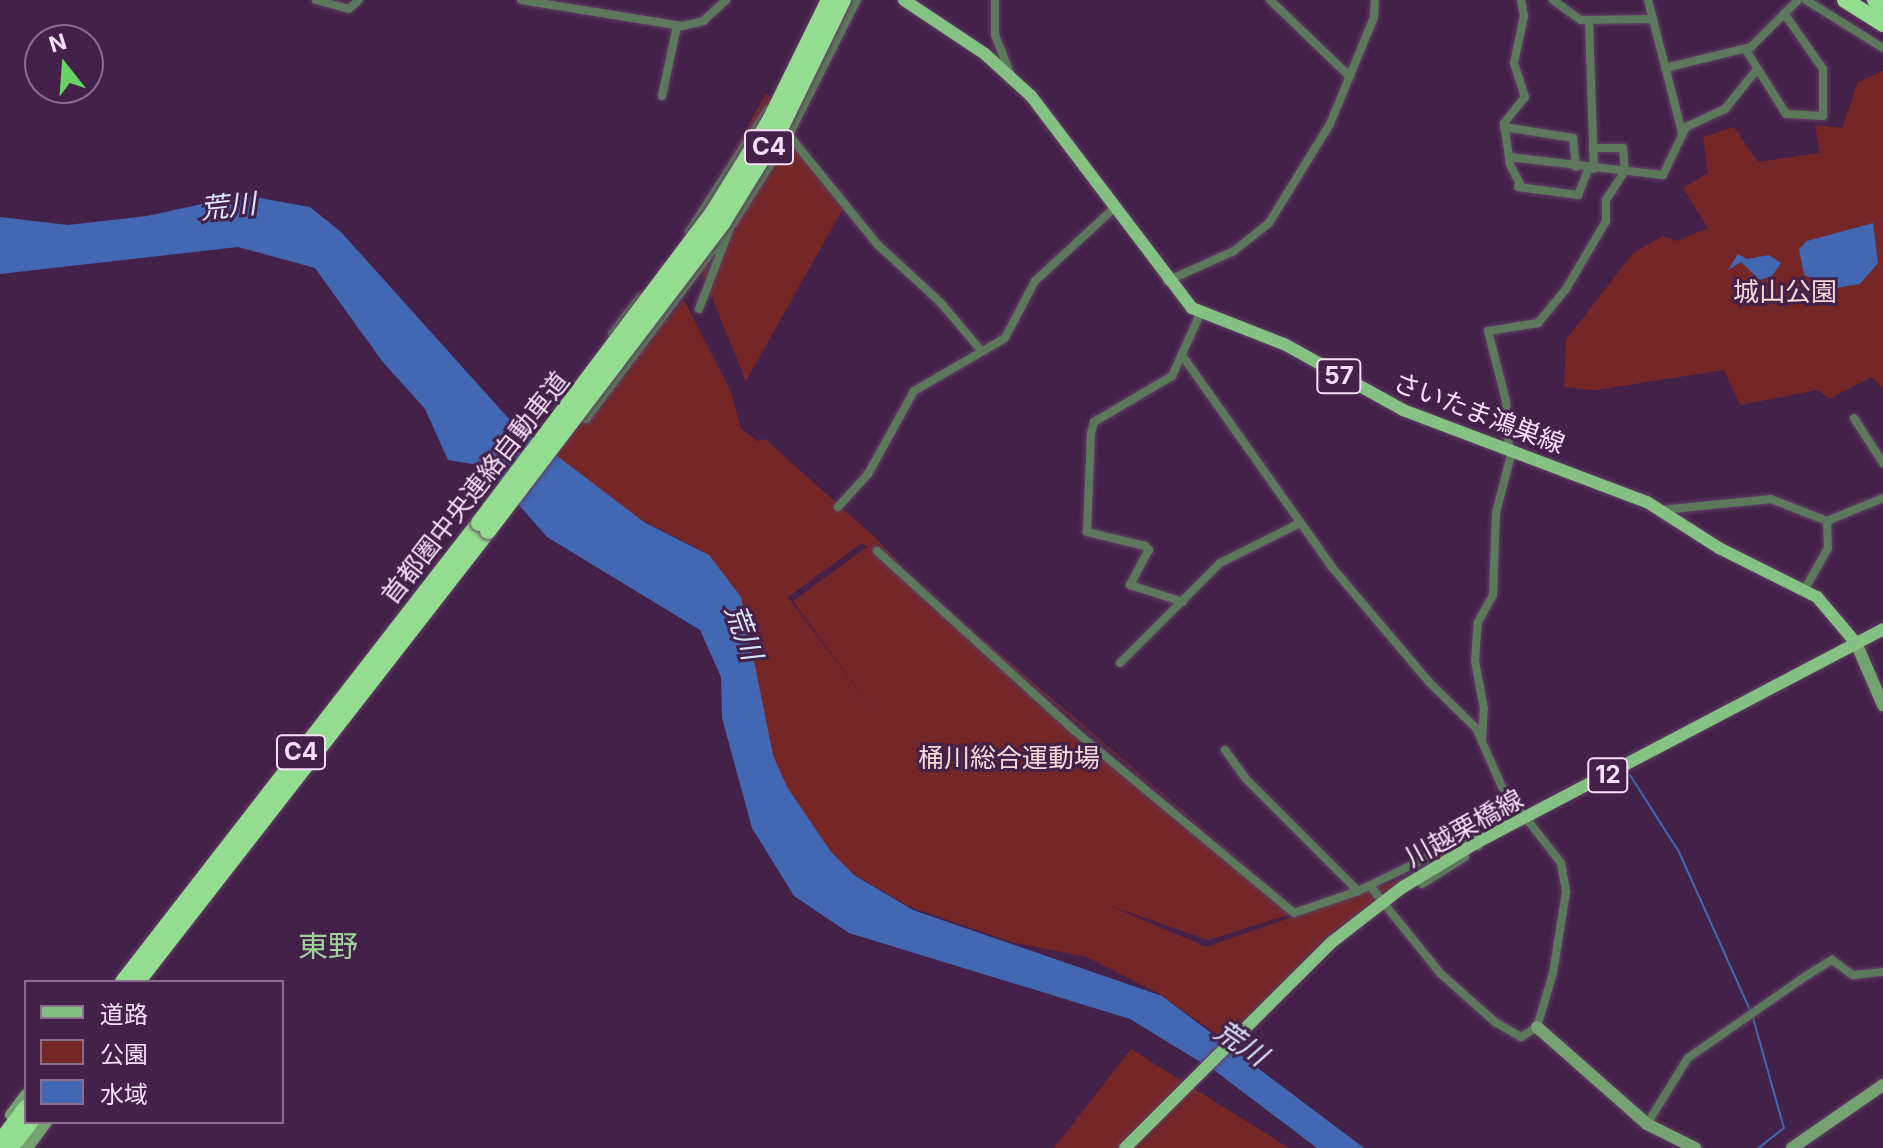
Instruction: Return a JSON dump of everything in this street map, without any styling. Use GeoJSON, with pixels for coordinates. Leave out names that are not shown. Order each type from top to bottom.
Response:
{"type":"FeatureCollection","features":[{"type":"Feature","properties":{"kind":"highway","name":"首都圏中央連絡自動車道"},"geometry":{"type":"LineString","coordinates":[[125,980],[668,276],[769,122],[829,0]]}},
{"type":"Feature","properties":{"kind":"highway","name":"首都圏中央連絡自動車道"},"geometry":{"type":"LineString","coordinates":[[139,980],[679,284],[766,153],[843,0]]}},
{"type":"Feature","properties":{"kind":"highway"},"geometry":{"type":"LineString","coordinates":[[1845,0],[1883,24]]}},
{"type":"Feature","properties":{"kind":"highway"},"geometry":{"type":"LineString","coordinates":[[1875,0],[1883,6]]}},
{"type":"Feature","properties":{"kind":"highway"},"geometry":{"type":"LineString","coordinates":[[0,1142],[24,1111]]}},
{"type":"Feature","properties":{"kind":"highway"},"geometry":{"type":"LineString","coordinates":[[10,1148],[28,1124]]}},
{"type":"Feature","properties":{"kind":"main road","name":"さいたま鴻巣線"},"geometry":{"type":"LineString","coordinates":[[904,0],[1013,79],[1066,138],[1166,281],[1201,312],[1284,344],[1391,404],[1661,510],[1719,548],[1805,589],[1833,609],[1856,643]]}},
{"type":"Feature","properties":{"kind":"main road","name":"川越栗橋線"},"geometry":{"type":"LineString","coordinates":[[1125,1148],[1364,915],[1476,843],[1883,629]]}},
{"type":"Feature","properties":{"kind":"street"},"geometry":{"type":"LineString","coordinates":[[316,0],[349,9],[359,0]]}},
{"type":"Feature","properties":{"kind":"street"},"geometry":{"type":"LineString","coordinates":[[521,0],[677,26],[695,26],[726,0]]}},
{"type":"Feature","properties":{"kind":"street"},"geometry":{"type":"LineString","coordinates":[[820,0],[768,108],[685,238],[563,400],[586,419],[731,225],[789,135],[857,0]]}},
{"type":"Feature","properties":{"kind":"street"},"geometry":{"type":"LineString","coordinates":[[995,0],[995,35],[1013,79]]}},
{"type":"Feature","properties":{"kind":"street"},"geometry":{"type":"LineString","coordinates":[[1270,0],[1350,77]]}},
{"type":"Feature","properties":{"kind":"street"},"geometry":{"type":"LineString","coordinates":[[1166,281],[1260,233],[1315,151],[1374,17],[1375,0]]}},
{"type":"Feature","properties":{"kind":"street"},"geometry":{"type":"LineString","coordinates":[[1553,0],[1574,17],[1589,21],[1653,19]]}},
{"type":"Feature","properties":{"kind":"street"},"geometry":{"type":"LineString","coordinates":[[1648,0],[1682,132]]}},
{"type":"Feature","properties":{"kind":"street"},"geometry":{"type":"LineString","coordinates":[[1665,68],[1746,50],[1798,0]]}},
{"type":"Feature","properties":{"kind":"street"},"geometry":{"type":"LineString","coordinates":[[1806,0],[1883,48]]}},
{"type":"Feature","properties":{"kind":"street"},"geometry":{"type":"LineString","coordinates":[[1524,1],[1514,63],[1525,97],[1507,116],[1504,127],[1509,157],[1519,186],[1578,195],[1592,169],[1589,21]]}},
{"type":"Feature","properties":{"kind":"street"},"geometry":{"type":"LineString","coordinates":[[1746,50],[1755,72],[1786,114],[1823,116],[1823,69],[1784,13]]}},
{"type":"Feature","properties":{"kind":"street"},"geometry":{"type":"LineString","coordinates":[[662,96],[677,26]]}},
{"type":"Feature","properties":{"kind":"street"},"geometry":{"type":"LineString","coordinates":[[1509,157],[1663,175],[1682,132],[1725,109],[1755,72]]}},
{"type":"Feature","properties":{"kind":"street"},"geometry":{"type":"LineString","coordinates":[[768,108],[878,245],[940,302],[979,348]]}},
{"type":"Feature","properties":{"kind":"street"},"geometry":{"type":"LineString","coordinates":[[1504,127],[1573,138],[1576,167]]}},
{"type":"Feature","properties":{"kind":"street"},"geometry":{"type":"LineString","coordinates":[[1482,743],[1478,622],[1493,595],[1496,513],[1511,450],[1504,391],[1488,331],[1538,323],[1566,289],[1606,221],[1606,200],[1625,171],[1623,148],[1593,148]]}},
{"type":"Feature","properties":{"kind":"street"},"geometry":{"type":"LineString","coordinates":[[838,507],[868,474],[914,391],[979,348],[1005,338],[1035,281],[1113,209]]}},
{"type":"Feature","properties":{"kind":"street"},"geometry":{"type":"LineString","coordinates":[[699,309],[731,225]]}},
{"type":"Feature","properties":{"kind":"street"},"geometry":{"type":"LineString","coordinates":[[1183,602],[1130,585],[1149,550],[1145,546],[1087,532],[1094,422],[1172,376],[1184,358],[1201,312]]}},
{"type":"Feature","properties":{"kind":"street"},"geometry":{"type":"LineString","coordinates":[[623,319],[650,336]]}},
{"type":"Feature","properties":{"kind":"street"},"geometry":{"type":"LineString","coordinates":[[1184,358],[1300,523],[1382,629],[1476,728],[1489,766],[1523,820],[1561,863],[1566,892],[1553,973],[1537,1027],[1521,1037],[1495,1022],[1440,973],[1387,907]]}},
{"type":"Feature","properties":{"kind":"street"},"geometry":{"type":"LineString","coordinates":[[1854,418],[1883,463]]}},
{"type":"Feature","properties":{"kind":"street"},"geometry":{"type":"LineString","coordinates":[[1661,510],[1771,499],[1827,521],[1883,498]]}},
{"type":"Feature","properties":{"kind":"street"},"geometry":{"type":"LineString","coordinates":[[1805,589],[1828,548],[1827,521]]}},
{"type":"Feature","properties":{"kind":"street"},"geometry":{"type":"LineString","coordinates":[[1120,663],[1220,563],[1300,523]]}},
{"type":"Feature","properties":{"kind":"street"},"geometry":{"type":"LineString","coordinates":[[877,551],[1075,731],[1294,913],[1370,886],[1472,836],[1478,848],[1422,884]]}},
{"type":"Feature","properties":{"kind":"street"},"geometry":{"type":"LineString","coordinates":[[1856,643],[1883,705]]}},
{"type":"Feature","properties":{"kind":"street"},"geometry":{"type":"LineString","coordinates":[[1225,750],[1245,778],[1358,891]]}},
{"type":"Feature","properties":{"kind":"street"},"geometry":{"type":"LineString","coordinates":[[1370,886],[1379,897]]}},
{"type":"Feature","properties":{"kind":"street"},"geometry":{"type":"LineString","coordinates":[[1647,1124],[1688,1058],[1806,976],[1832,960],[1853,975],[1883,972]]}},
{"type":"Feature","properties":{"kind":"street"},"geometry":{"type":"LineString","coordinates":[[1537,1027],[1647,1124],[1695,1148]]}},
{"type":"Feature","properties":{"kind":"street"},"geometry":{"type":"LineString","coordinates":[[1792,1148],[1883,1085]]}},
{"type":"Feature","properties":{"kind":"street"},"geometry":{"type":"LineString","coordinates":[[0,1129],[24,1098]]}},
{"type":"Feature","properties":{"kind":"street"},"geometry":{"type":"LineString","coordinates":[[34,1145],[45,1124]]}},
{"type":"Feature","properties":{"kind":"green space","name":"城山公園"},"geometry":{"type":"Polygon","coordinates":[[[1883,71],[1883,388],[1872,377],[1829,399],[1818,390],[1740,405],[1724,370],[1596,390],[1564,387],[1566,340],[1633,253],[1663,236],[1677,241],[1708,228],[1683,188],[1708,173],[1703,137],[1734,127],[1758,162],[1820,153],[1815,125],[1842,128],[1858,82],[1883,71]]]}},
{"type":"Feature","properties":{"kind":"green space"},"geometry":{"type":"Polygon","coordinates":[[[766,93],[845,205],[746,381],[687,236],[766,93]]]}},
{"type":"Feature","properties":{"kind":"green space","name":"桶川総合運動場"},"geometry":{"type":"Polygon","coordinates":[[[684,300],[731,392],[741,429],[757,441],[765,439],[879,541],[916,582],[1300,911],[916,586],[1075,731],[1294,913],[1208,940],[1108,905],[1206,947],[1405,878],[1327,936],[1224,1039],[1156,992],[1087,957],[1011,942],[908,906],[849,871],[825,848],[781,783],[768,751],[735,593],[703,551],[638,518],[550,452],[684,300]],[[862,543],[788,597],[875,713],[793,601],[867,547],[862,543]]]}},
{"type":"Feature","properties":{"kind":"green space"},"geometry":{"type":"Polygon","coordinates":[[[1131,1049],[1289,1148],[1054,1148],[1131,1049]]]}},
{"type":"Feature","properties":{"kind":"water","name":"荒川"},"geometry":{"type":"Polygon","coordinates":[[[243,195],[310,207],[341,232],[510,420],[644,522],[709,555],[741,597],[773,755],[787,787],[831,852],[854,875],[913,910],[1162,996],[1364,1148],[1317,1148],[1215,1071],[1130,1019],[849,933],[794,896],[752,828],[722,718],[721,677],[700,630],[547,537],[485,466],[448,460],[425,409],[382,361],[315,268],[238,247],[0,274],[0,217],[68,225],[147,216],[243,195]]]}},
{"type":"Feature","properties":{"kind":"water"},"geometry":{"type":"Polygon","coordinates":[[[1873,223],[1878,263],[1860,284],[1836,288],[1804,275],[1799,249],[1807,241],[1873,223]]]}},
{"type":"Feature","properties":{"kind":"water"},"geometry":{"type":"Polygon","coordinates":[[[1738,254],[1747,259],[1769,255],[1781,263],[1772,276],[1760,280],[1741,262],[1728,270],[1738,254]]]}},
{"type":"Feature","properties":{"kind":"waterway"},"geometry":{"type":"LineString","coordinates":[[1630,775],[1679,852],[1751,1012]]}},
{"type":"Feature","properties":{"kind":"waterway"},"geometry":{"type":"LineString","coordinates":[[1753,1018],[1784,1128],[1758,1148]]}},
{"type":"Feature","properties":{"kind":"district","name":"東野"},"geometry":{"type":"Point","coordinates":[328,946]}}]}
